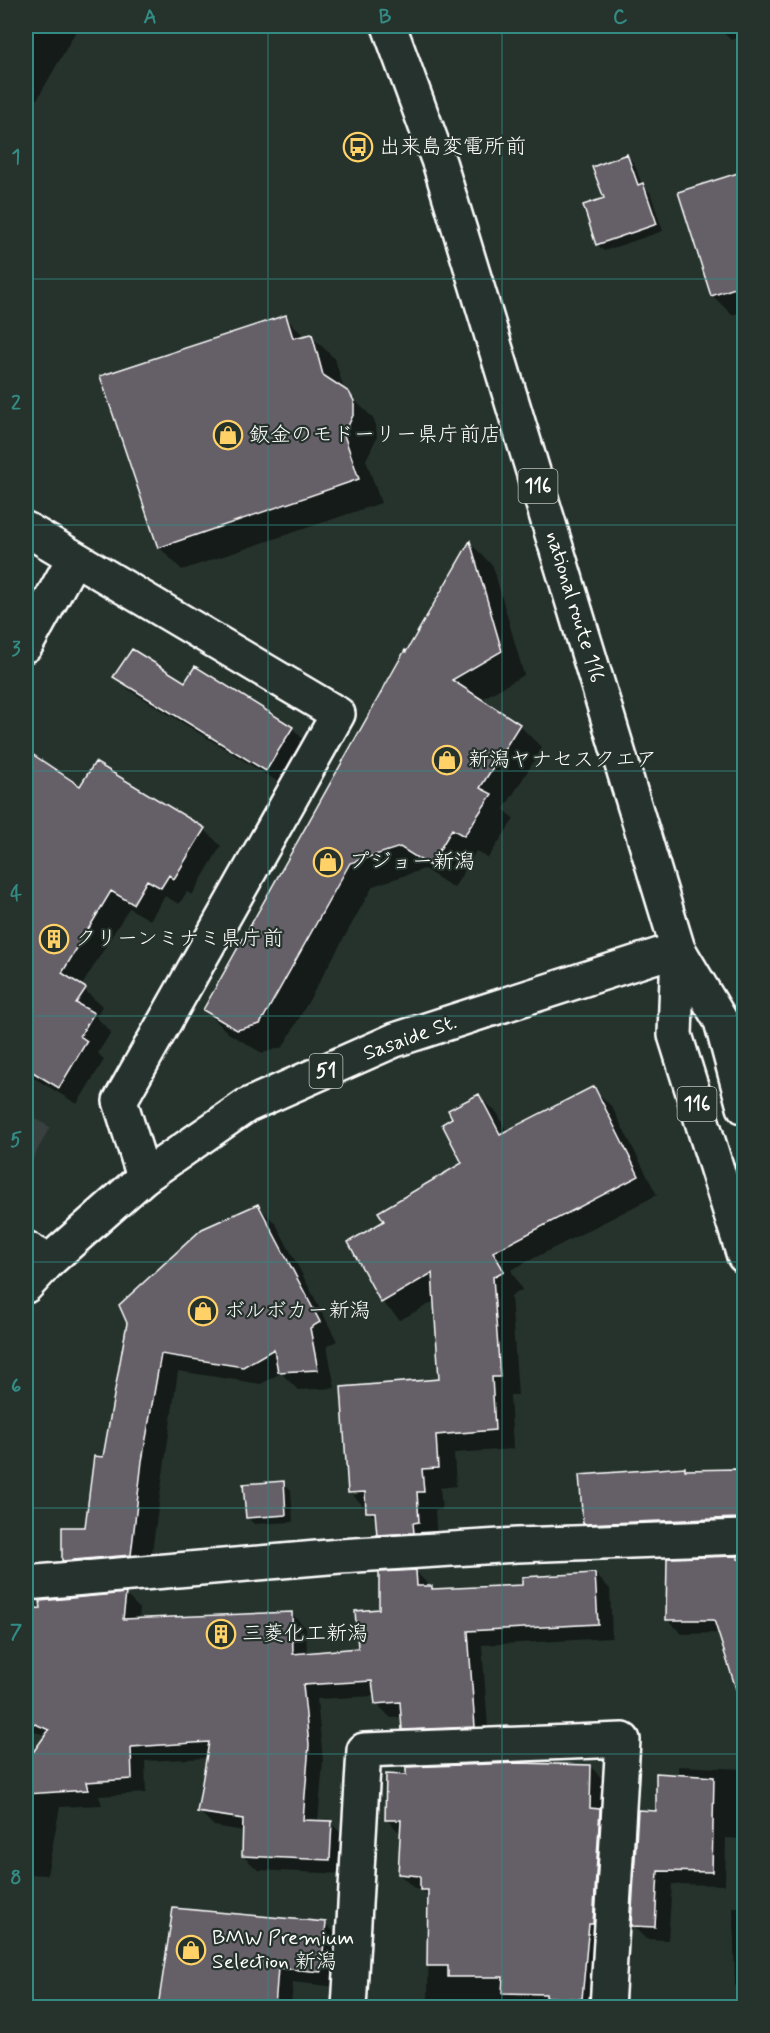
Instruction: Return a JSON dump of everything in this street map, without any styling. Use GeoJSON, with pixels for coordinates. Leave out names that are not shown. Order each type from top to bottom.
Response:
{"type":"FeatureCollection","features":[{"type":"Feature","properties":{"kind":"main road","name":"national route 116"},"geometry":{"type":"LineString","coordinates":[[390,26],[440,165],[678,950],[721,1021],[744,1107]]}},
{"type":"Feature","properties":{"kind":"main road"},"geometry":{"type":"LineString","coordinates":[[26,529],[338,714],[120,1101],[144,1177]]}},
{"type":"Feature","properties":{"kind":"main road"},"geometry":{"type":"LineString","coordinates":[[26,645],[75,558]]}},
{"type":"Feature","properties":{"kind":"main road","name":"national route 116"},"geometry":{"type":"LineString","coordinates":[[678,950],[675,1035],[744,1256]]}},
{"type":"Feature","properties":{"kind":"main road","name":"Sasaide St."},"geometry":{"type":"LineString","coordinates":[[26,1286],[37,1255],[246,1106],[395,1040],[678,950]]}},
{"type":"Feature","properties":{"kind":"main road"},"geometry":{"type":"LineString","coordinates":[[26,1583],[340,1556],[517,1545],[744,1537]]}},
{"type":"Feature","properties":{"kind":"main road"},"geometry":{"type":"LineString","coordinates":[[349,2007],[364,1750],[623,1740],[607,2007]]}},
{"type":"Feature","properties":{"kind":"shaded area"},"geometry":{"type":"Polygon","coordinates":[[[26,1113],[50,1127],[26,1171],[26,1113]]]}},
{"type":"Feature","properties":{"kind":"building"},"geometry":{"type":"Polygon","coordinates":[[[627,154],[638,185],[643,183],[657,224],[596,245],[583,205],[604,198],[592,167],[627,154]]]}},
{"type":"Feature","properties":{"kind":"building"},"geometry":{"type":"Polygon","coordinates":[[[744,171],[744,285],[711,296],[678,192],[744,171]]]}},
{"type":"Feature","properties":{"kind":"building"},"geometry":{"type":"Polygon","coordinates":[[[286,315],[293,338],[312,334],[323,375],[349,392],[354,401],[354,413],[344,435],[359,479],[158,548],[100,376],[286,315]]]}},
{"type":"Feature","properties":{"kind":"building"},"geometry":{"type":"Polygon","coordinates":[[[470,541],[502,651],[452,680],[520,724],[480,788],[492,794],[464,836],[452,829],[430,866],[400,847],[350,863],[260,1024],[237,1030],[203,1010],[405,650],[406,652],[470,541]]]}},
{"type":"Feature","properties":{"kind":"building"},"geometry":{"type":"Polygon","coordinates":[[[132,649],[185,682],[195,666],[293,727],[266,771],[113,677],[132,649]]]}},
{"type":"Feature","properties":{"kind":"building","name":"クリーンミナミ県庁前"},"geometry":{"type":"Polygon","coordinates":[[[26,750],[80,786],[95,762],[205,828],[174,879],[169,875],[161,888],[147,880],[133,904],[111,891],[62,973],[86,988],[76,1003],[94,1013],[80,1036],[87,1041],[59,1088],[26,1068],[26,750]]]}},
{"type":"Feature","properties":{"kind":"building"},"geometry":{"type":"Polygon","coordinates":[[[594,1086],[639,1176],[493,1252],[504,1271],[493,1277],[500,1377],[492,1377],[495,1430],[436,1435],[438,1468],[422,1469],[424,1492],[417,1492],[419,1522],[413,1523],[414,1533],[377,1535],[375,1512],[366,1512],[365,1492],[348,1493],[341,1387],[439,1379],[432,1273],[381,1303],[348,1242],[384,1221],[378,1212],[462,1163],[442,1124],[452,1118],[448,1110],[479,1094],[500,1134],[594,1086]]]}},
{"type":"Feature","properties":{"kind":"building"},"geometry":{"type":"Polygon","coordinates":[[[258,1204],[320,1322],[310,1328],[318,1370],[278,1372],[274,1349],[243,1367],[161,1354],[142,1461],[131,1555],[62,1561],[62,1527],[85,1527],[94,1456],[103,1457],[127,1323],[119,1305],[202,1229],[258,1204]]]}},
{"type":"Feature","properties":{"kind":"building"},"geometry":{"type":"Polygon","coordinates":[[[685,1467],[685,1470],[737,1469],[738,1518],[583,1524],[579,1475],[685,1467]]]}},
{"type":"Feature","properties":{"kind":"building"},"geometry":{"type":"Polygon","coordinates":[[[284,1481],[286,1515],[246,1518],[243,1484],[284,1481]]]}},
{"type":"Feature","properties":{"kind":"building"},"geometry":{"type":"Polygon","coordinates":[[[738,1556],[738,1559],[744,1560],[744,1691],[737,1692],[714,1620],[666,1620],[667,1558],[738,1556]]]}},
{"type":"Feature","properties":{"kind":"building"},"geometry":{"type":"Polygon","coordinates":[[[416,1570],[417,1586],[432,1586],[432,1589],[522,1585],[522,1577],[595,1573],[598,1624],[468,1631],[475,1727],[402,1730],[400,1702],[375,1704],[372,1681],[303,1685],[309,1745],[303,1820],[332,1821],[330,1860],[242,1856],[243,1819],[197,1812],[209,1742],[131,1747],[132,1779],[86,1782],[88,1790],[26,1794],[26,1762],[49,1730],[26,1720],[26,1609],[41,1608],[40,1601],[126,1593],[123,1619],[292,1612],[293,1654],[358,1648],[355,1611],[379,1609],[379,1572],[416,1570]]]}},
{"type":"Feature","properties":{"kind":"building"},"geometry":{"type":"Polygon","coordinates":[[[519,1763],[591,1765],[590,1808],[600,1809],[593,1924],[589,1924],[582,1999],[546,1997],[546,1994],[502,1993],[503,1977],[448,1977],[448,1966],[427,1966],[428,1890],[420,1890],[420,1876],[398,1874],[401,1820],[385,1820],[386,1774],[406,1775],[406,1767],[519,1763]]]}},
{"type":"Feature","properties":{"kind":"building"},"geometry":{"type":"Polygon","coordinates":[[[656,1773],[714,1777],[712,1872],[658,1871],[655,1927],[631,1926],[638,1810],[656,1811],[656,1773]]]}},
{"type":"Feature","properties":{"kind":"building"},"geometry":{"type":"Polygon","coordinates":[[[173,1908],[326,1922],[321,1972],[278,1968],[275,2007],[158,2007],[173,1908]]]}},
{"type":"Feature","properties":{"kind":"place","name":"出来島変電所前"},"geometry":{"type":"Point","coordinates":[358,147]}},
{"type":"Feature","properties":{"kind":"place","name":"鈑金のモドーリー県庁前店"},"geometry":{"type":"Point","coordinates":[228,435]}},
{"type":"Feature","properties":{"kind":"place","name":"新潟ヤナセスクエア"},"geometry":{"type":"Point","coordinates":[447,760]}},
{"type":"Feature","properties":{"kind":"place","name":"プジョー新潟"},"geometry":{"type":"Point","coordinates":[328,862]}},
{"type":"Feature","properties":{"kind":"place","name":"クリーンミナミ県庁前"},"geometry":{"type":"Point","coordinates":[54,939]}},
{"type":"Feature","properties":{"kind":"place","name":"ボルボカー新潟"},"geometry":{"type":"Point","coordinates":[203,1311]}},
{"type":"Feature","properties":{"kind":"place","name":"三菱化工新潟"},"geometry":{"type":"Point","coordinates":[221,1634]}},
{"type":"Feature","properties":{"kind":"place","name":"BMW Premium Selection 新潟"},"geometry":{"type":"Point","coordinates":[191,1950]}}]}
